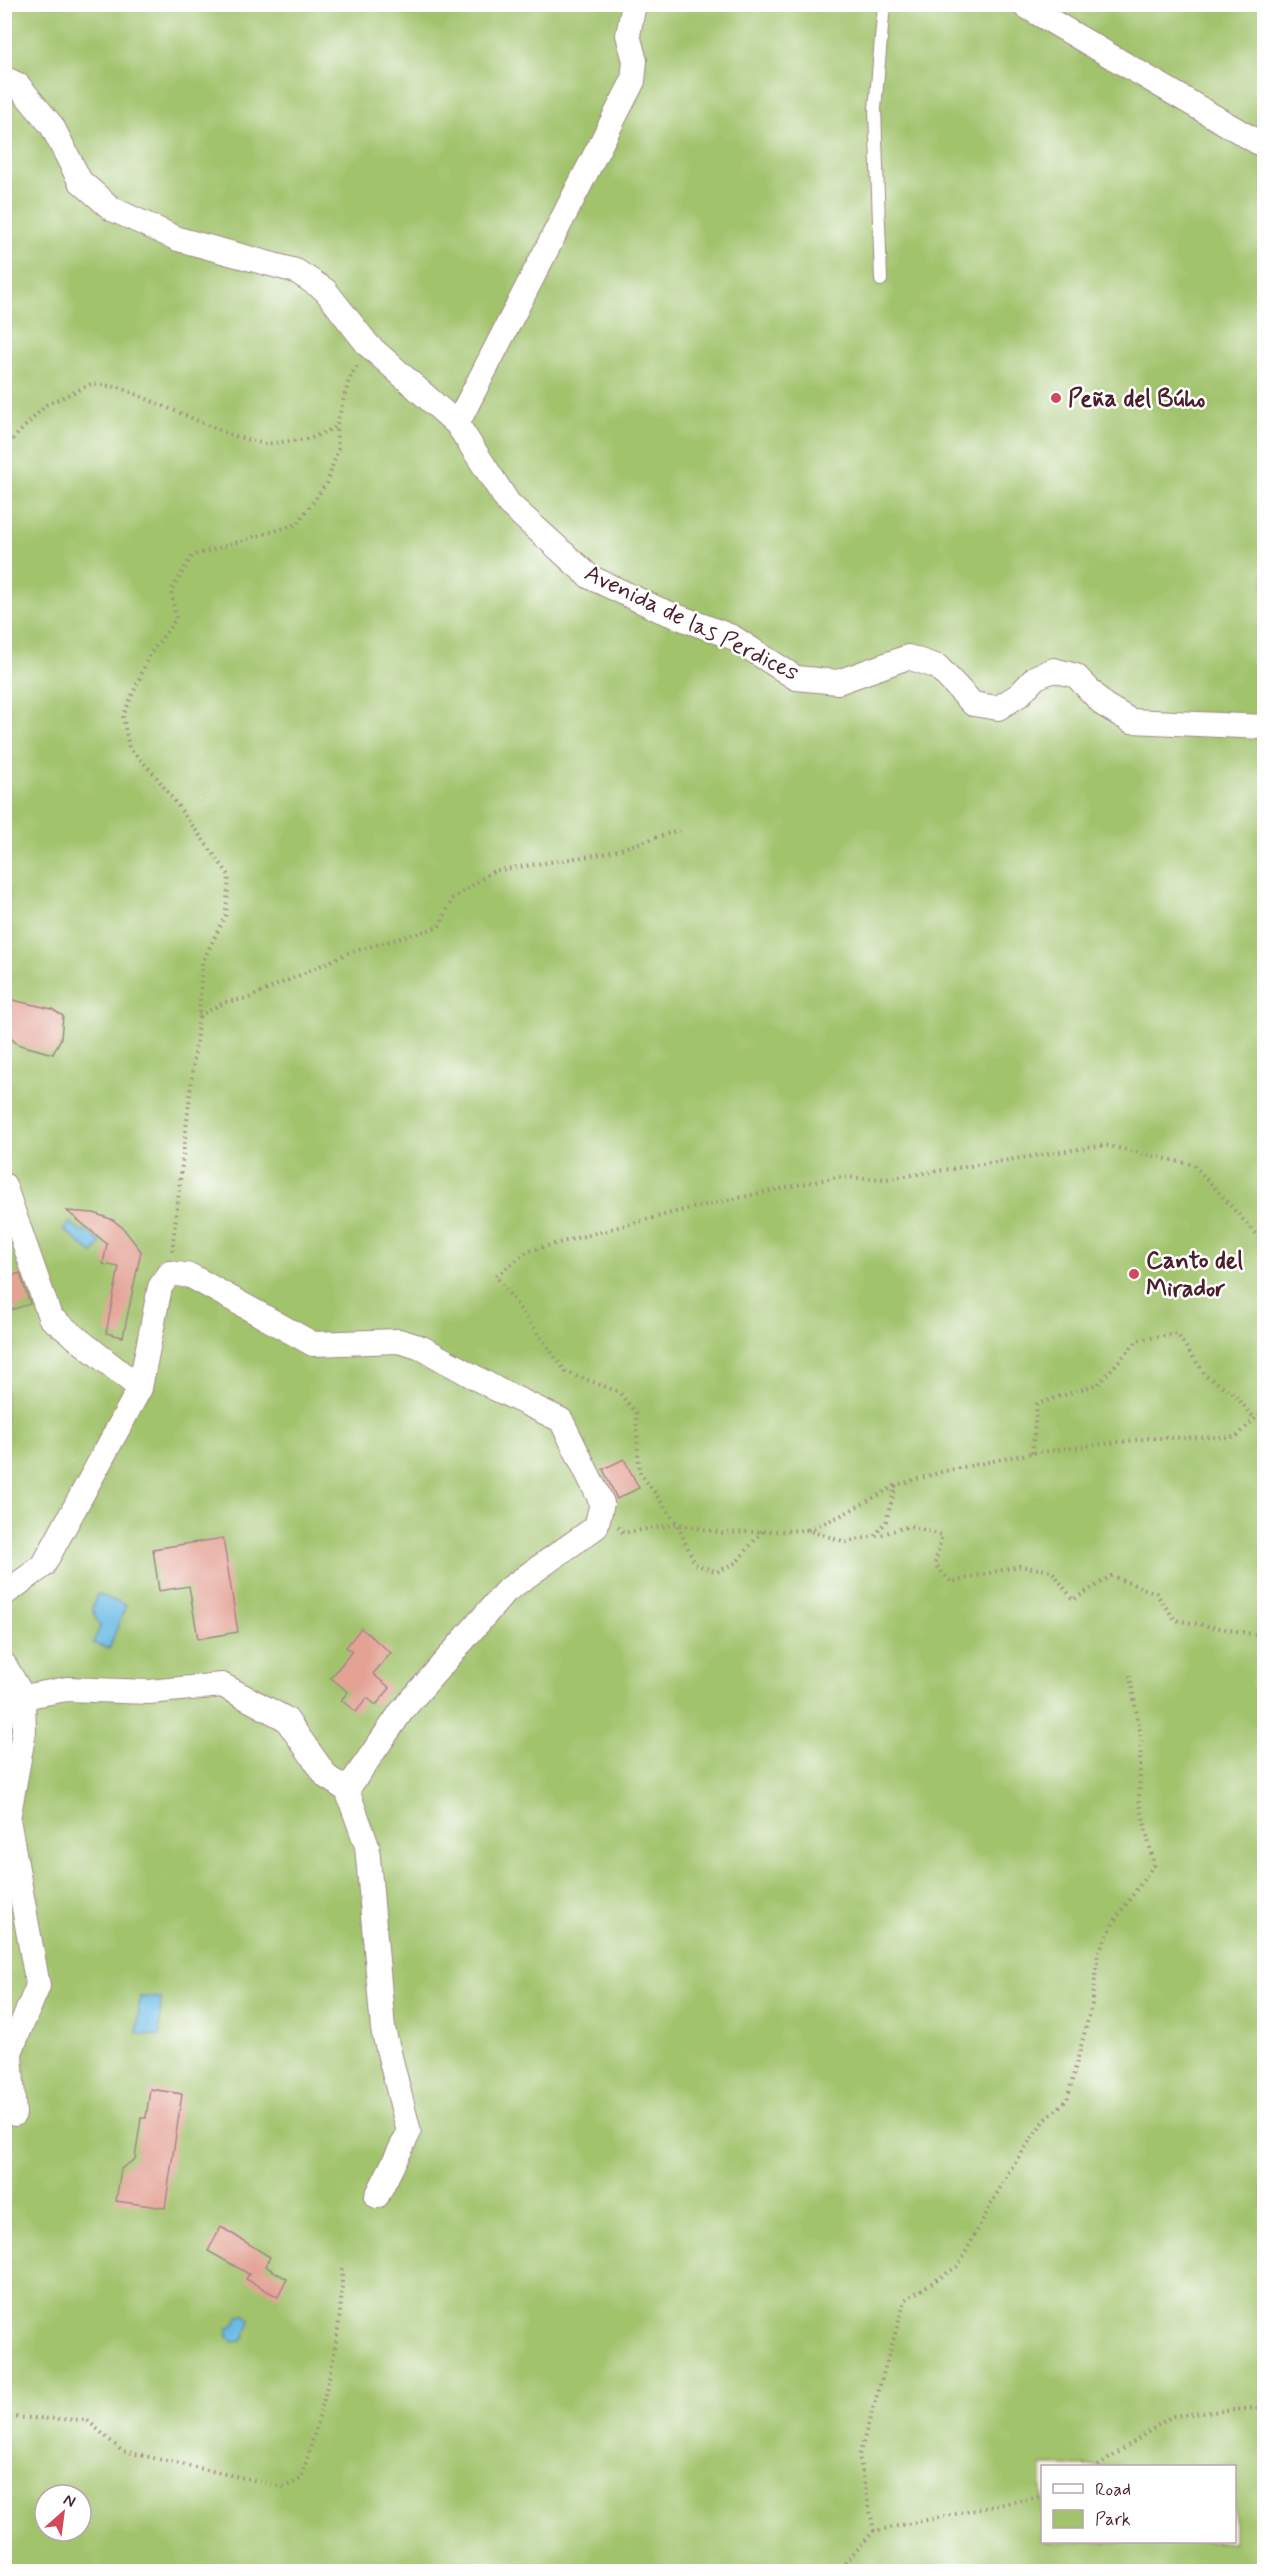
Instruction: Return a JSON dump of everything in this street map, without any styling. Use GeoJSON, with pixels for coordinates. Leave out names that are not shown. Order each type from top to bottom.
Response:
{"type":"FeatureCollection","features":[{"type":"Feature","properties":{"kind":"street"},"geometry":{"type":"LineString","coordinates":[[457,424],[633,81],[635,61],[628,34],[634,4]]}},
{"type":"Feature","properties":{"kind":"street"},"geometry":{"type":"LineString","coordinates":[[1022,4],[1264,146]]}},
{"type":"Feature","properties":{"kind":"street","name":"Avenida de las Perdices"},"geometry":{"type":"LineString","coordinates":[[4,78],[18,85],[52,126],[80,182],[112,209],[178,239],[296,271],[325,290],[368,345],[457,424],[509,504],[590,578],[660,610],[732,637],[796,678],[838,682],[908,657],[938,667],[973,704],[998,708],[1019,695],[1036,677],[1054,670],[1076,676],[1104,705],[1131,721],[1264,727]]}},
{"type":"Feature","properties":{"kind":"street"},"geometry":{"type":"LineString","coordinates":[[4,1185],[50,1317],[140,1388]]}},
{"type":"Feature","properties":{"kind":"street"},"geometry":{"type":"LineString","coordinates":[[4,1594],[42,1566],[140,1388],[160,1287],[170,1273],[191,1276],[313,1344],[399,1341],[422,1348],[496,1389],[561,1420],[602,1503],[596,1527],[506,1591],[400,1712],[347,1790]]}},
{"type":"Feature","properties":{"kind":"street"},"geometry":{"type":"LineString","coordinates":[[4,1664],[23,1697],[24,1731],[8,1819],[38,1986],[10,2052],[14,2114]]}},
{"type":"Feature","properties":{"kind":"street"},"geometry":{"type":"LineString","coordinates":[[23,1697],[68,1689],[149,1692],[222,1685],[286,1719],[327,1777],[347,1790],[367,1846],[383,2029],[409,2132],[377,2196]]}},
{"type":"Feature","properties":{"kind":"lane"},"geometry":{"type":"LineString","coordinates":[[881,280],[875,109],[884,4]]}},
{"type":"Feature","properties":{"kind":"path"},"geometry":{"type":"LineString","coordinates":[[170,1273],[199,1016],[202,963],[226,914],[229,875],[155,775],[129,748],[123,716],[150,654],[176,619],[171,591],[192,556],[297,524],[327,483],[338,448],[336,427],[349,380],[368,345]]}},
{"type":"Feature","properties":{"kind":"path"},"geometry":{"type":"LineString","coordinates":[[4,448],[46,405],[91,384],[119,387],[231,435],[264,444],[309,439],[336,427]]}},
{"type":"Feature","properties":{"kind":"path"},"geometry":{"type":"LineString","coordinates":[[199,1016],[225,1002],[249,998],[348,953],[439,927],[452,899],[493,871],[608,853],[679,830]]}},
{"type":"Feature","properties":{"kind":"path"},"geometry":{"type":"LineString","coordinates":[[762,1531],[737,1562],[717,1572],[695,1564],[677,1524],[639,1472],[636,1413],[619,1392],[566,1372],[496,1276],[528,1251],[675,1212],[837,1177],[886,1179],[1105,1145],[1194,1165],[1264,1244]]}},
{"type":"Feature","properties":{"kind":"path"},"geometry":{"type":"LineString","coordinates":[[1032,1453],[1037,1404],[1098,1383],[1138,1340],[1177,1334],[1206,1376],[1232,1392],[1255,1419]]}},
{"type":"Feature","properties":{"kind":"path"},"geometry":{"type":"LineString","coordinates":[[807,1530],[840,1516],[896,1485],[945,1471],[1032,1453],[1151,1438],[1236,1437],[1264,1410]]}},
{"type":"Feature","properties":{"kind":"path"},"geometry":{"type":"LineString","coordinates":[[875,1536],[886,1521],[896,1485]]}},
{"type":"Feature","properties":{"kind":"path"},"geometry":{"type":"LineString","coordinates":[[602,1503],[623,1533],[677,1524],[722,1533],[807,1530],[846,1542],[910,1526],[942,1535],[935,1564],[951,1582],[1019,1566],[1052,1571],[1073,1600],[1111,1576],[1156,1593],[1175,1620],[1264,1636]]}},
{"type":"Feature","properties":{"kind":"path"},"geometry":{"type":"LineString","coordinates":[[874,2530],[859,2456],[905,2300],[958,2266],[1008,2173],[1042,2123],[1067,2100],[1092,2004],[1098,1953],[1115,1920],[1154,1865],[1139,1800],[1141,1737],[1129,1672]]}},
{"type":"Feature","properties":{"kind":"path"},"geometry":{"type":"LineString","coordinates":[[4,2417],[87,2420],[122,2451],[284,2487],[301,2479],[327,2394],[342,2297],[342,2267]]}},
{"type":"Feature","properties":{"kind":"path"},"geometry":{"type":"LineString","coordinates":[[1099,2465],[1172,2416],[1264,2407]]}},
{"type":"Feature","properties":{"kind":"path"},"geometry":{"type":"LineString","coordinates":[[837,2571],[874,2530],[1041,2496]]}},
{"type":"Feature","properties":{"kind":"green space"},"geometry":{"type":"Polygon","coordinates":[[[5,5],[1264,5],[1264,2571],[5,2572],[5,5]]]}},
{"type":"Feature","properties":{"kind":"water"},"geometry":{"type":"Polygon","coordinates":[[[70,1222],[83,1233],[85,1230],[101,1243],[93,1254],[64,1230],[70,1222]]]}},
{"type":"Feature","properties":{"kind":"water"},"geometry":{"type":"Polygon","coordinates":[[[97,1594],[126,1605],[109,1649],[93,1643],[100,1627],[92,1609],[97,1594]]]}},
{"type":"Feature","properties":{"kind":"water"},"geometry":{"type":"Polygon","coordinates":[[[140,1997],[161,1998],[159,2036],[137,2034],[140,1997]]]}},
{"type":"Feature","properties":{"kind":"water"},"geometry":{"type":"Polygon","coordinates":[[[245,2315],[250,2320],[245,2336],[240,2341],[233,2342],[228,2336],[228,2329],[235,2324],[239,2316],[245,2315]]]}},
{"type":"Feature","properties":{"kind":"building"},"geometry":{"type":"Polygon","coordinates":[[[4,998],[52,1009],[63,1016],[61,1038],[53,1054],[17,1044],[4,1031],[4,998]]]}},
{"type":"Feature","properties":{"kind":"building"},"geometry":{"type":"Polygon","coordinates":[[[67,1211],[94,1213],[113,1220],[123,1228],[141,1251],[123,1337],[106,1333],[119,1267],[103,1264],[107,1244],[67,1211]]]}},
{"type":"Feature","properties":{"kind":"building"},"geometry":{"type":"Polygon","coordinates":[[[20,1273],[30,1304],[4,1312],[4,1278],[20,1273]]]}},
{"type":"Feature","properties":{"kind":"building"},"geometry":{"type":"Polygon","coordinates":[[[624,1459],[639,1488],[617,1499],[603,1469],[624,1459]]]}},
{"type":"Feature","properties":{"kind":"building"},"geometry":{"type":"Polygon","coordinates":[[[223,1538],[238,1632],[198,1639],[189,1586],[159,1591],[153,1549],[223,1538]]]}},
{"type":"Feature","properties":{"kind":"building"},"geometry":{"type":"Polygon","coordinates":[[[361,1628],[391,1653],[373,1674],[390,1688],[376,1705],[367,1698],[356,1712],[341,1700],[348,1692],[331,1678],[352,1651],[346,1647],[361,1628]]]}},
{"type":"Feature","properties":{"kind":"building"},"geometry":{"type":"Polygon","coordinates":[[[150,2089],[182,2094],[165,2208],[116,2201],[121,2169],[135,2159],[141,2118],[146,2118],[150,2089]]]}},
{"type":"Feature","properties":{"kind":"building"},"geometry":{"type":"Polygon","coordinates":[[[221,2227],[270,2257],[265,2266],[287,2279],[278,2297],[246,2279],[249,2274],[208,2251],[221,2227]]]}},
{"type":"Feature","properties":{"kind":"place","name":"Peña del Búho"},"geometry":{"type":"Point","coordinates":[1056,398]}},
{"type":"Feature","properties":{"kind":"place","name":"Canto del Mirador"},"geometry":{"type":"Point","coordinates":[1134,1274]}}]}
